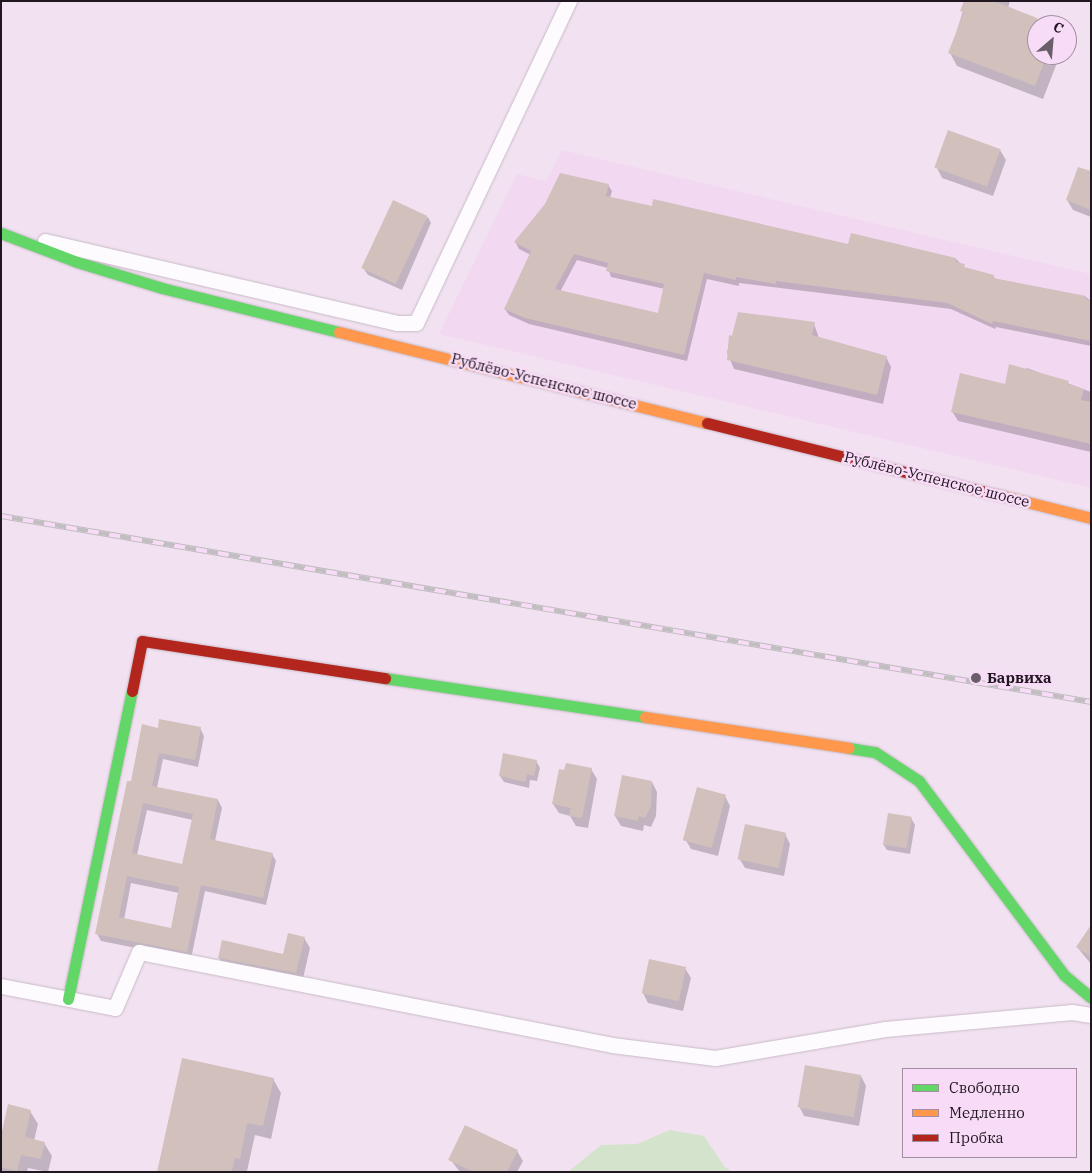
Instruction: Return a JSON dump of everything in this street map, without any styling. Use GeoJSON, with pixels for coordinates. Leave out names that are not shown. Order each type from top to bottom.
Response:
{"type":"FeatureCollection","features":[{"type":"Feature","properties":{"kind":"street"},"geometry":{"type":"LineString","coordinates":[[1,232],[396,322],[416,323],[569,1]]}},
{"type":"Feature","properties":{"kind":"street","name":"Рублёво-Успенское шоссе"},"geometry":{"type":"LineString","coordinates":[[1,232],[67,259],[162,288],[1091,518]]}},
{"type":"Feature","properties":{"kind":"street"},"geometry":{"type":"LineString","coordinates":[[68,999],[142,641],[875,752],[919,781],[1064,975],[1091,998]]}},
{"type":"Feature","properties":{"kind":"street"},"geometry":{"type":"LineString","coordinates":[[1,986],[115,1008],[139,952],[612,1046],[715,1058],[886,1029],[1072,1012],[1091,1015]]}},
{"type":"Feature","properties":{"kind":"shaded area"},"geometry":{"type":"Polygon","coordinates":[[[562,150],[1091,274],[1091,488],[439,334],[517,174],[546,181],[562,150]]]}},
{"type":"Feature","properties":{"kind":"green space"},"geometry":{"type":"Polygon","coordinates":[[[670,1130],[704,1136],[724,1166],[732,1172],[568,1172],[601,1145],[637,1144],[670,1130]]]}},
{"type":"Feature","properties":{"kind":"building"},"geometry":{"type":"Polygon","coordinates":[[[964,1],[994,1],[1029,15],[1027,15],[1027,65],[1043,65],[1035,86],[948,53],[964,12],[960,11],[964,1]]]}},
{"type":"Feature","properties":{"kind":"building"},"geometry":{"type":"Polygon","coordinates":[[[948,130],[1001,149],[987,187],[934,168],[948,130]]]}},
{"type":"Feature","properties":{"kind":"building"},"geometry":{"type":"Polygon","coordinates":[[[1078,167],[1091,171],[1091,210],[1066,200],[1078,167]]]}},
{"type":"Feature","properties":{"kind":"building"},"geometry":{"type":"Polygon","coordinates":[[[560,173],[609,184],[606,196],[652,206],[653,199],[848,244],[851,233],[956,258],[956,262],[965,264],[964,267],[994,275],[993,278],[1086,296],[1086,299],[1091,301],[1091,341],[993,321],[992,324],[947,303],[776,281],[776,284],[736,277],[736,280],[704,273],[684,355],[525,318],[504,309],[531,251],[514,242],[545,204],[560,173]],[[574,254],[555,289],[658,313],[664,284],[606,271],[608,263],[574,254]]]}},
{"type":"Feature","properties":{"kind":"building"},"geometry":{"type":"Polygon","coordinates":[[[393,200],[427,216],[396,284],[361,268],[393,200]]]}},
{"type":"Feature","properties":{"kind":"building"},"geometry":{"type":"Polygon","coordinates":[[[738,312],[815,322],[812,335],[887,356],[877,395],[727,360],[729,335],[732,336],[738,312]]]}},
{"type":"Feature","properties":{"kind":"building"},"geometry":{"type":"Polygon","coordinates":[[[1009,364],[1069,381],[1068,384],[1084,389],[1081,400],[1091,402],[1091,444],[951,412],[960,373],[1005,384],[1009,364]]]}},
{"type":"Feature","properties":{"kind":"building"},"geometry":{"type":"Polygon","coordinates":[[[159,719],[201,727],[195,760],[159,753],[152,786],[218,799],[210,839],[273,853],[263,898],[201,885],[187,952],[95,934],[127,781],[131,781],[142,724],[158,728],[159,719]],[[143,803],[132,853],[182,864],[193,814],[143,803]],[[127,876],[119,917],[171,928],[179,887],[127,876]]]}},
{"type":"Feature","properties":{"kind":"building"},"geometry":{"type":"Polygon","coordinates":[[[503,753],[537,760],[534,776],[527,774],[525,782],[499,776],[503,753]]]}},
{"type":"Feature","properties":{"kind":"building"},"geometry":{"type":"Polygon","coordinates":[[[566,763],[592,768],[582,818],[569,816],[571,808],[552,804],[559,769],[564,770],[566,763]]]}},
{"type":"Feature","properties":{"kind":"building"},"geometry":{"type":"Polygon","coordinates":[[[622,775],[652,781],[651,806],[645,818],[639,816],[638,821],[614,816],[622,775]]]}},
{"type":"Feature","properties":{"kind":"building"},"geometry":{"type":"Polygon","coordinates":[[[697,787],[726,795],[712,848],[683,840],[697,787]]]}},
{"type":"Feature","properties":{"kind":"building"},"geometry":{"type":"Polygon","coordinates":[[[888,813],[912,817],[907,848],[883,845],[888,813]]]}},
{"type":"Feature","properties":{"kind":"building"},"geometry":{"type":"Polygon","coordinates":[[[745,824],[786,833],[779,868],[738,859],[745,824]]]}},
{"type":"Feature","properties":{"kind":"building"},"geometry":{"type":"Polygon","coordinates":[[[1091,925],[1091,957],[1076,947],[1091,925]]]}},
{"type":"Feature","properties":{"kind":"building"},"geometry":{"type":"Polygon","coordinates":[[[288,933],[305,937],[296,973],[218,958],[222,940],[283,954],[288,933]]]}},
{"type":"Feature","properties":{"kind":"building"},"geometry":{"type":"Polygon","coordinates":[[[649,959],[686,967],[679,1001],[642,993],[649,959]]]}},
{"type":"Feature","properties":{"kind":"building"},"geometry":{"type":"Polygon","coordinates":[[[182,1058],[274,1078],[263,1126],[247,1123],[240,1159],[235,1158],[232,1171],[157,1172],[182,1058]]]}},
{"type":"Feature","properties":{"kind":"building"},"geometry":{"type":"Polygon","coordinates":[[[805,1065],[861,1075],[854,1117],[798,1107],[805,1065]]]}},
{"type":"Feature","properties":{"kind":"building"},"geometry":{"type":"Polygon","coordinates":[[[8,1104],[31,1110],[25,1137],[45,1142],[41,1159],[21,1155],[17,1171],[1,1167],[1,1136],[8,1104]]]}},
{"type":"Feature","properties":{"kind":"building"},"geometry":{"type":"Polygon","coordinates":[[[465,1125],[518,1150],[507,1172],[474,1172],[448,1160],[465,1125]]]}},
{"type":"Feature","properties":{"kind":"railway"},"geometry":{"type":"LineString","coordinates":[[1,516],[1091,702]]}},
{"type":"Feature","properties":{"kind":"traffic: fast"},"geometry":{"type":"LineString","coordinates":[[1,233],[77,262],[162,288],[339,332]]}},
{"type":"Feature","properties":{"kind":"traffic: fast"},"geometry":{"type":"LineString","coordinates":[[385,678],[645,717]]}},
{"type":"Feature","properties":{"kind":"traffic: fast"},"geometry":{"type":"LineString","coordinates":[[68,999],[132,691]]}},
{"type":"Feature","properties":{"kind":"traffic: fast"},"geometry":{"type":"LineString","coordinates":[[849,748],[875,752],[919,781],[1064,975],[1091,998]]}},
{"type":"Feature","properties":{"kind":"traffic: slow"},"geometry":{"type":"LineString","coordinates":[[339,332],[707,423]]}},
{"type":"Feature","properties":{"kind":"traffic: slow"},"geometry":{"type":"LineString","coordinates":[[999,495],[1091,518]]}},
{"type":"Feature","properties":{"kind":"traffic: slow"},"geometry":{"type":"LineString","coordinates":[[645,717],[849,748]]}},
{"type":"Feature","properties":{"kind":"traffic: jam"},"geometry":{"type":"LineString","coordinates":[[707,423],[999,495]]}},
{"type":"Feature","properties":{"kind":"traffic: jam"},"geometry":{"type":"LineString","coordinates":[[132,691],[142,641],[385,678]]}},
{"type":"Feature","properties":{"kind":"place","name":"Барвиха"},"geometry":{"type":"Point","coordinates":[976,678]}}]}
